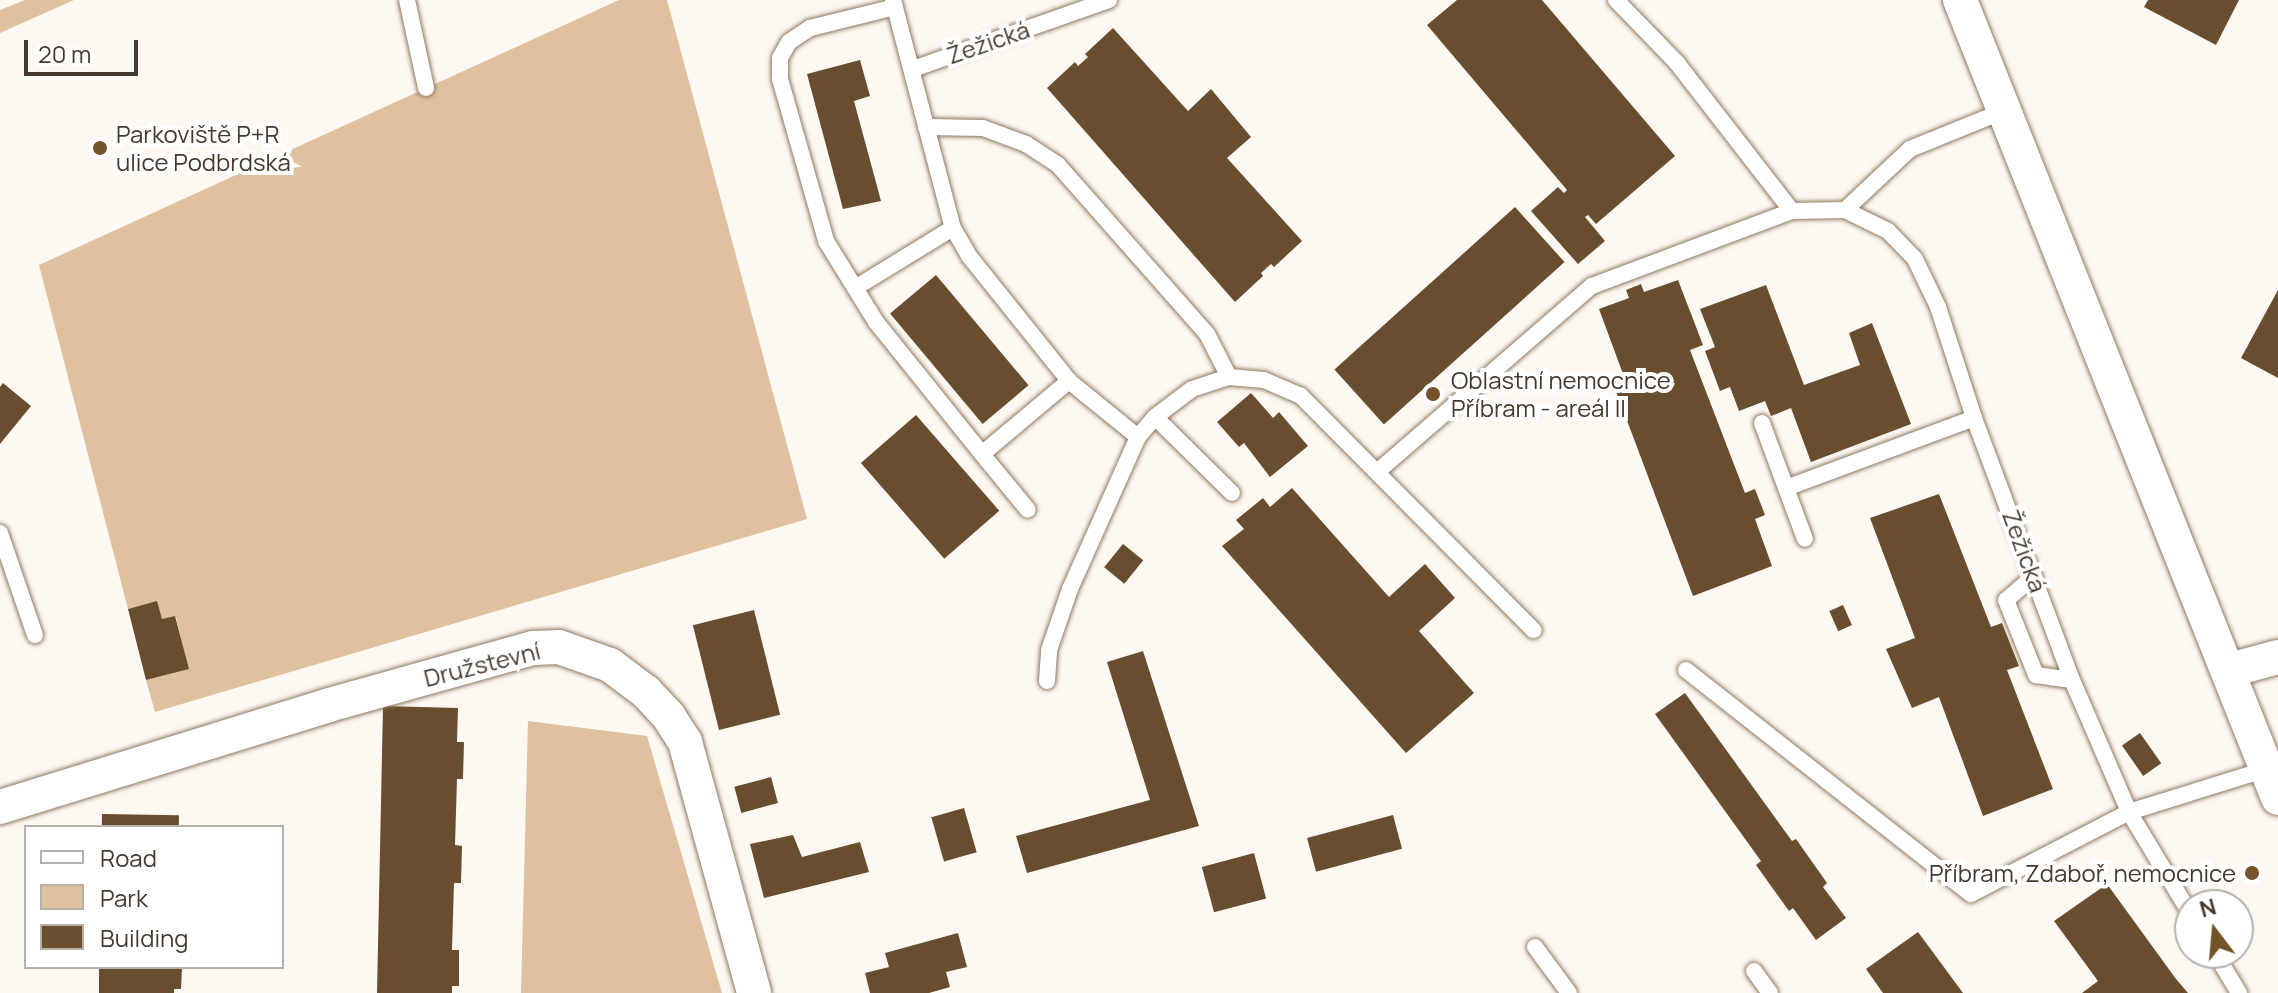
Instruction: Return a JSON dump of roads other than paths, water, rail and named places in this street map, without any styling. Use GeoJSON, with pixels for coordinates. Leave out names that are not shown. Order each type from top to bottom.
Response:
{"type":"FeatureCollection","features":[{"type":"Feature","properties":{"kind":"street"},"geometry":{"type":"LineString","coordinates":[[1961,1],[2230,670],[2272,784]]}},
{"type":"Feature","properties":{"kind":"street","name":"Družstevní"},"geometry":{"type":"LineString","coordinates":[[0,807],[329,705],[533,648],[559,647],[610,665],[646,692],[669,717],[685,742],[754,993]]}},
{"type":"Feature","properties":{"kind":"street"},"geometry":{"type":"LineString","coordinates":[[2230,670],[2278,657]]}},
{"type":"Feature","properties":{"kind":"lane"},"geometry":{"type":"LineString","coordinates":[[407,0],[426,88]]}},
{"type":"Feature","properties":{"kind":"lane","name":"Žežická"},"geometry":{"type":"LineString","coordinates":[[913,69],[1109,0]]}},
{"type":"Feature","properties":{"kind":"lane"},"geometry":{"type":"LineString","coordinates":[[1616,0],[1677,63],[1792,211]]}},
{"type":"Feature","properties":{"kind":"lane"},"geometry":{"type":"LineString","coordinates":[[1028,510],[876,322],[826,241],[780,79],[780,58],[789,42],[810,28],[894,3],[953,228],[969,256],[1069,381],[1138,437]]}},
{"type":"Feature","properties":{"kind":"lane"},"geometry":{"type":"LineString","coordinates":[[1845,210],[1886,168],[1910,149],[2006,110]]}},
{"type":"Feature","properties":{"kind":"lane"},"geometry":{"type":"LineString","coordinates":[[926,127],[983,128],[1026,144],[1058,165],[1207,334],[1229,377]]}},
{"type":"Feature","properties":{"kind":"lane","name":"Žežická"},"geometry":{"type":"LineString","coordinates":[[1377,472],[1592,286],[1792,211],[1845,210],[1888,231],[1915,259],[1938,307],[1974,418],[2072,680],[2129,812],[2176,889]]}},
{"type":"Feature","properties":{"kind":"lane"},"geometry":{"type":"LineString","coordinates":[[855,288],[953,228]]}},
{"type":"Feature","properties":{"kind":"lane"},"geometry":{"type":"LineString","coordinates":[[1047,681],[1049,650],[1070,589],[1138,437],[1155,417],[1192,389],[1229,377],[1264,380],[1301,396],[1533,630]]}},
{"type":"Feature","properties":{"kind":"lane"},"geometry":{"type":"LineString","coordinates":[[982,454],[1069,381]]}},
{"type":"Feature","properties":{"kind":"lane"},"geometry":{"type":"LineString","coordinates":[[1155,417],[1232,493]]}},
{"type":"Feature","properties":{"kind":"lane"},"geometry":{"type":"LineString","coordinates":[[1786,488],[1974,418]]}},
{"type":"Feature","properties":{"kind":"lane"},"geometry":{"type":"LineString","coordinates":[[1762,423],[1805,539]]}},
{"type":"Feature","properties":{"kind":"lane"},"geometry":{"type":"LineString","coordinates":[[0,533],[35,635]]}},
{"type":"Feature","properties":{"kind":"lane"},"geometry":{"type":"LineString","coordinates":[[2034,576],[2006,600],[2036,675],[2072,680]]}},
{"type":"Feature","properties":{"kind":"lane"},"geometry":{"type":"LineString","coordinates":[[1686,670],[1971,894],[2129,812],[2272,784]]}},
{"type":"Feature","properties":{"kind":"lane"},"geometry":{"type":"LineString","coordinates":[[1535,947],[1569,993]]}},
{"type":"Feature","properties":{"kind":"lane"},"geometry":{"type":"LineString","coordinates":[[2225,969],[2239,993]]}},
{"type":"Feature","properties":{"kind":"lane"},"geometry":{"type":"LineString","coordinates":[[1754,971],[1770,993]]}},
{"type":"Feature","properties":{"kind":"place","name":"Parkoviště P+R ulice Podbrdská"},"geometry":{"type":"Point","coordinates":[100,148]}},
{"type":"Feature","properties":{"kind":"place","name":"Oblastní nemocnice Příbram - areál II"},"geometry":{"type":"Point","coordinates":[1433,394]}},
{"type":"Feature","properties":{"kind":"place","name":"Příbram, Zdaboř, nemocnice"},"geometry":{"type":"Point","coordinates":[2252,873]}}]}
